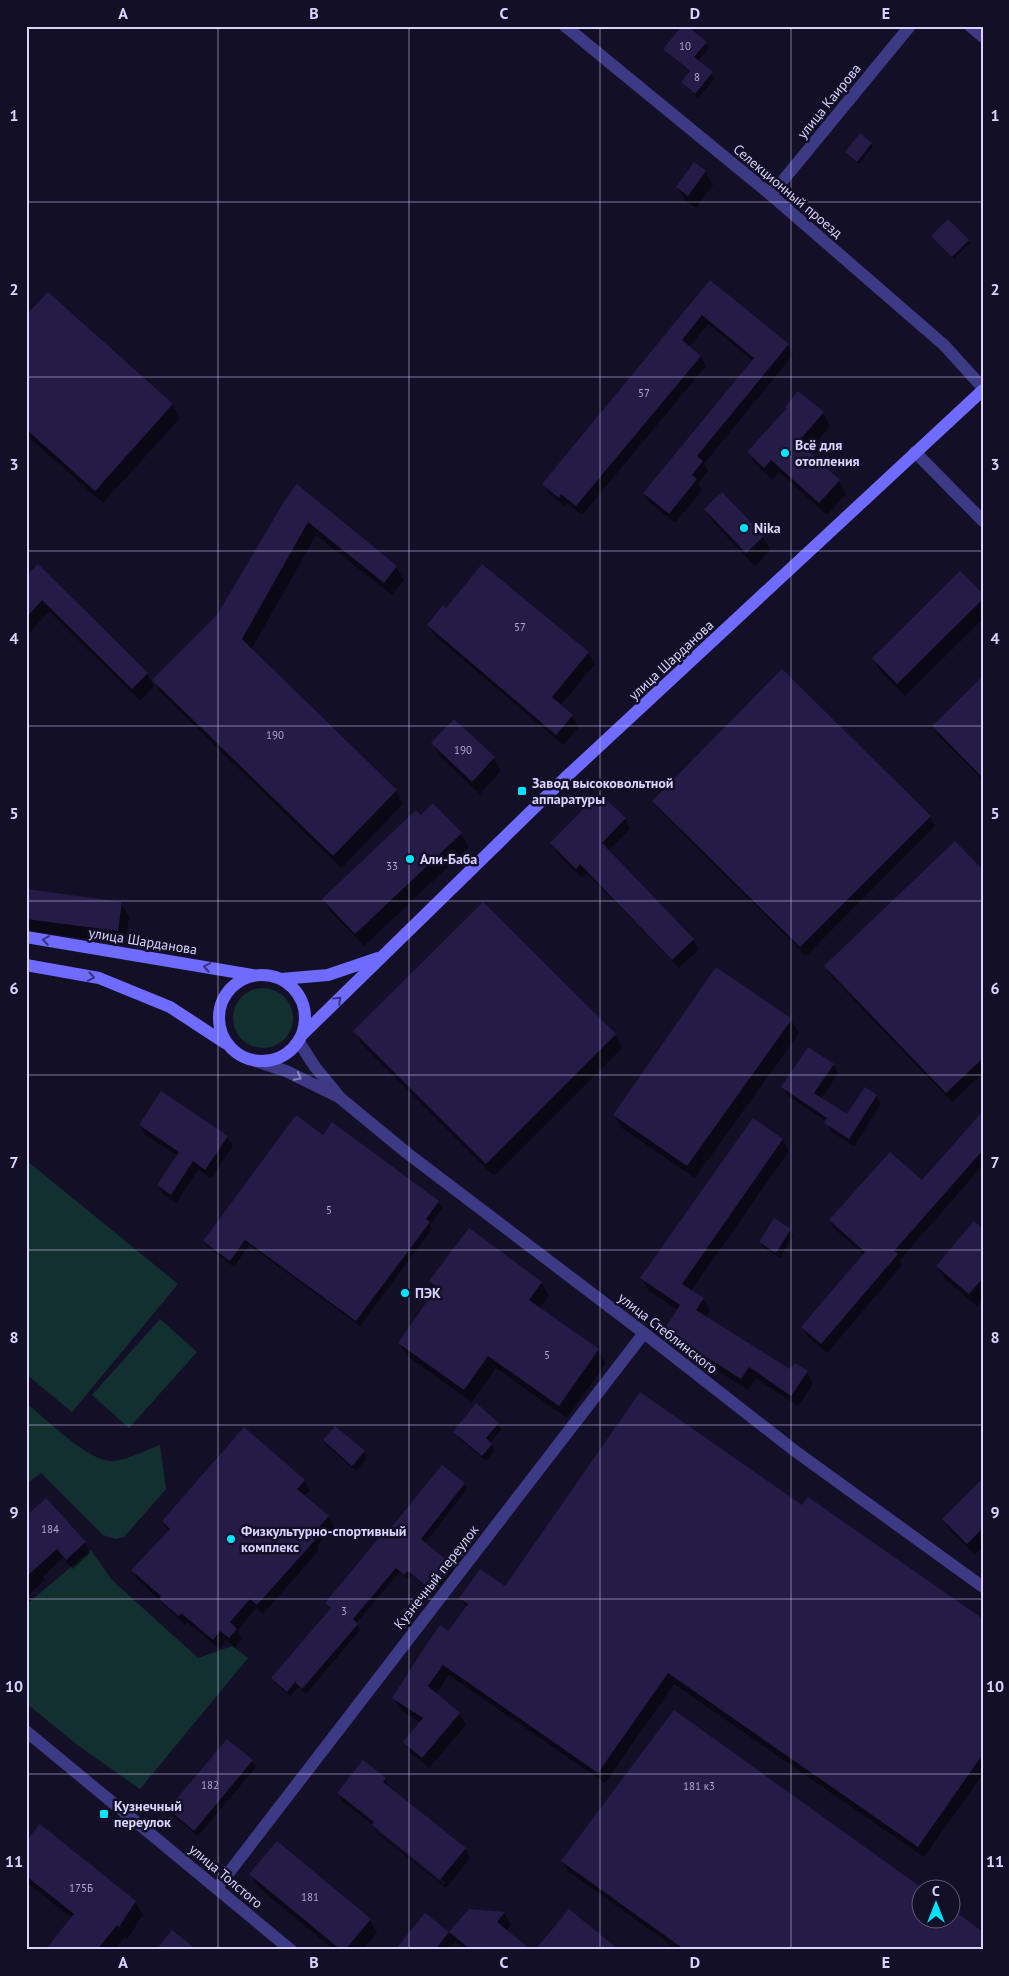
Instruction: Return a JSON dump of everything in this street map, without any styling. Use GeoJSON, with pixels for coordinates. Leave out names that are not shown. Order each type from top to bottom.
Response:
{"type":"FeatureCollection","features":[{"type":"Feature","properties":{"kind":"main road","name":"улица Шарданова"},"geometry":{"type":"LineString","coordinates":[[301,1038],[565,778],[983,389]]}},
{"type":"Feature","properties":{"kind":"main road","name":"улица Шарданова"},"geometry":{"type":"LineString","coordinates":[[26,937],[254,976]]}},
{"type":"Feature","properties":{"kind":"main road"},"geometry":{"type":"LineString","coordinates":[[281,979],[328,975],[383,956]]}},
{"type":"Feature","properties":{"kind":"main road"},"geometry":{"type":"LineString","coordinates":[[26,965],[99,978],[170,1007],[227,1045],[239,1056],[255,1061],[268,1062],[280,1058],[290,1052],[301,1038],[306,1021],[300,996],[292,986],[272,976],[254,976],[234,984],[222,1002],[219,1024],[227,1045]]}},
{"type":"Feature","properties":{"kind":"street","name":"Селекционный проезд"},"geometry":{"type":"LineString","coordinates":[[566,26],[771,195],[944,346],[983,389]]}},
{"type":"Feature","properties":{"kind":"street","name":"улица Каирова"},"geometry":{"type":"LineString","coordinates":[[771,195],[910,26]]}},
{"type":"Feature","properties":{"kind":"street"},"geometry":{"type":"LineString","coordinates":[[970,26],[983,37]]}},
{"type":"Feature","properties":{"kind":"street"},"geometry":{"type":"LineString","coordinates":[[915,452],[983,521]]}},
{"type":"Feature","properties":{"kind":"street"},"geometry":{"type":"LineString","coordinates":[[301,1038],[315,1067],[340,1097]]}},
{"type":"Feature","properties":{"kind":"street"},"geometry":{"type":"LineString","coordinates":[[255,1061],[286,1071],[340,1097]]}},
{"type":"Feature","properties":{"kind":"street","name":"улица Стеблинского"},"geometry":{"type":"LineString","coordinates":[[340,1097],[408,1153],[795,1451],[983,1587]]}},
{"type":"Feature","properties":{"kind":"street","name":"Кузнечный переулок"},"geometry":{"type":"LineString","coordinates":[[216,1888],[644,1333]]}},
{"type":"Feature","properties":{"kind":"street","name":"улица Толстого"},"geometry":{"type":"LineString","coordinates":[[26,1731],[291,1950]]}},
{"type":"Feature","properties":{"kind":"green space"},"geometry":{"type":"Polygon","coordinates":[[[263,988],[280,993],[288,1001],[293,1018],[288,1035],[280,1043],[263,1048],[246,1043],[238,1035],[233,1018],[238,1001],[246,993],[263,988]]]}},
{"type":"Feature","properties":{"kind":"green space"},"geometry":{"type":"Polygon","coordinates":[[[26,1160],[178,1284],[72,1412],[26,1374],[26,1160]]]}},
{"type":"Feature","properties":{"kind":"green space"},"geometry":{"type":"Polygon","coordinates":[[[160,1319],[197,1352],[129,1428],[92,1395],[160,1319]]]}},
{"type":"Feature","properties":{"kind":"green space"},"geometry":{"type":"Polygon","coordinates":[[[26,1403],[80,1447],[102,1459],[112,1461],[125,1459],[160,1445],[166,1489],[124,1537],[115,1539],[103,1535],[41,1473],[26,1484],[26,1403]]]}},
{"type":"Feature","properties":{"kind":"green space"},"geometry":{"type":"Polygon","coordinates":[[[91,1550],[112,1580],[198,1658],[232,1646],[248,1658],[140,1789],[76,1744],[26,1703],[26,1605],[91,1550]]]}},
{"type":"Feature","properties":{"kind":"building"},"geometry":{"type":"Polygon","coordinates":[[[682,26],[687,26],[707,42],[694,57],[713,72],[695,94],[681,82],[690,71],[663,49],[682,26]]]}},
{"type":"Feature","properties":{"kind":"building"},"geometry":{"type":"Polygon","coordinates":[[[860,133],[872,143],[857,162],[845,152],[860,133]]]}},
{"type":"Feature","properties":{"kind":"building"},"geometry":{"type":"Polygon","coordinates":[[[694,162],[706,171],[688,196],[676,187],[694,162]]]}},
{"type":"Feature","properties":{"kind":"building"},"geometry":{"type":"Polygon","coordinates":[[[948,219],[969,240],[952,257],[931,236],[948,219]]]}},
{"type":"Feature","properties":{"kind":"building"},"geometry":{"type":"Polygon","coordinates":[[[710,280],[789,344],[697,456],[703,461],[692,475],[697,479],[669,514],[643,493],[754,358],[702,315],[682,340],[701,356],[576,506],[561,494],[559,498],[542,484],[710,280]]]}},
{"type":"Feature","properties":{"kind":"building"},"geometry":{"type":"Polygon","coordinates":[[[48,292],[173,404],[95,491],[26,429],[26,315],[48,292]]]}},
{"type":"Feature","properties":{"kind":"building"},"geometry":{"type":"Polygon","coordinates":[[[798,391],[824,412],[798,442],[840,480],[819,503],[771,460],[764,468],[747,452],[787,408],[785,407],[798,391]]]}},
{"type":"Feature","properties":{"kind":"building"},"geometry":{"type":"Polygon","coordinates":[[[297,484],[397,566],[384,583],[308,522],[242,639],[397,790],[333,856],[152,680],[217,615],[285,500],[297,484]]]}},
{"type":"Feature","properties":{"kind":"building"},"geometry":{"type":"Polygon","coordinates":[[[722,492],[764,536],[746,553],[704,509],[722,492]]]}},
{"type":"Feature","properties":{"kind":"building"},"geometry":{"type":"Polygon","coordinates":[[[38,564],[148,673],[132,689],[42,600],[26,618],[26,576],[38,564]]]}},
{"type":"Feature","properties":{"kind":"building"},"geometry":{"type":"Polygon","coordinates":[[[482,564],[589,652],[552,697],[573,715],[556,735],[427,625],[443,605],[446,608],[482,564]]]}},
{"type":"Feature","properties":{"kind":"building"},"geometry":{"type":"Polygon","coordinates":[[[960,571],[983,594],[983,599],[897,684],[872,658],[960,571]]]}},
{"type":"Feature","properties":{"kind":"building"},"geometry":{"type":"Polygon","coordinates":[[[782,669],[931,816],[800,947],[652,801],[782,669]]]}},
{"type":"Feature","properties":{"kind":"building"},"geometry":{"type":"Polygon","coordinates":[[[983,676],[983,778],[932,726],[983,676]]]}},
{"type":"Feature","properties":{"kind":"building"},"geometry":{"type":"Polygon","coordinates":[[[454,719],[495,757],[472,782],[431,743],[454,719]]]}},
{"type":"Feature","properties":{"kind":"building"},"geometry":{"type":"Polygon","coordinates":[[[599,793],[626,818],[602,843],[694,939],[672,960],[580,864],[576,869],[550,843],[599,793]]]}},
{"type":"Feature","properties":{"kind":"building"},"geometry":{"type":"Polygon","coordinates":[[[433,803],[462,833],[355,934],[322,899],[416,810],[421,815],[433,803]]]}},
{"type":"Feature","properties":{"kind":"building"},"geometry":{"type":"Polygon","coordinates":[[[955,841],[983,870],[983,1058],[946,1093],[824,966],[955,841]]]}},
{"type":"Feature","properties":{"kind":"building"},"geometry":{"type":"Polygon","coordinates":[[[26,889],[122,902],[118,931],[26,919],[26,889]]]}},
{"type":"Feature","properties":{"kind":"building"},"geometry":{"type":"Polygon","coordinates":[[[483,902],[616,1034],[486,1164],[353,1031],[483,902]]]}},
{"type":"Feature","properties":{"kind":"building"},"geometry":{"type":"Polygon","coordinates":[[[716,967],[792,1019],[687,1166],[613,1115],[716,967]]]}},
{"type":"Feature","properties":{"kind":"building"},"geometry":{"type":"Polygon","coordinates":[[[808,1047],[834,1064],[814,1093],[847,1114],[865,1087],[877,1095],[849,1139],[824,1123],[827,1118],[781,1087],[808,1047]]]}},
{"type":"Feature","properties":{"kind":"building"},"geometry":{"type":"Polygon","coordinates":[[[161,1091],[228,1136],[205,1170],[193,1161],[171,1195],[157,1185],[179,1152],[139,1125],[161,1091]]]}},
{"type":"Feature","properties":{"kind":"building"},"geometry":{"type":"Polygon","coordinates":[[[983,1111],[983,1150],[894,1251],[898,1254],[821,1344],[801,1327],[865,1252],[829,1220],[890,1152],[922,1180],[983,1111]]]}},
{"type":"Feature","properties":{"kind":"building"},"geometry":{"type":"Polygon","coordinates":[[[296,1115],[323,1135],[332,1122],[439,1201],[426,1219],[430,1222],[356,1321],[245,1240],[230,1261],[203,1241],[296,1115]]]}},
{"type":"Feature","properties":{"kind":"building"},"geometry":{"type":"Polygon","coordinates":[[[753,1118],[783,1139],[682,1284],[704,1298],[696,1310],[790,1369],[795,1363],[808,1371],[791,1396],[749,1367],[741,1379],[664,1330],[680,1305],[640,1278],[753,1118]]]}},
{"type":"Feature","properties":{"kind":"building"},"geometry":{"type":"Polygon","coordinates":[[[774,1218],[791,1229],[776,1253],[759,1242],[774,1218]]]}},
{"type":"Feature","properties":{"kind":"building"},"geometry":{"type":"Polygon","coordinates":[[[974,1221],[983,1229],[983,1278],[969,1294],[936,1266],[974,1221]]]}},
{"type":"Feature","properties":{"kind":"building"},"geometry":{"type":"Polygon","coordinates":[[[469,1228],[542,1282],[529,1300],[599,1349],[559,1406],[488,1356],[464,1390],[398,1343],[437,1287],[429,1281],[469,1228]]]}},
{"type":"Feature","properties":{"kind":"building"},"geometry":{"type":"Polygon","coordinates":[[[640,1392],[802,1505],[808,1497],[983,1619],[983,1754],[918,1847],[668,1673],[598,1773],[443,1665],[428,1686],[460,1713],[422,1758],[403,1742],[423,1718],[392,1698],[426,1645],[440,1625],[448,1631],[468,1604],[459,1598],[480,1569],[505,1586],[640,1392]]]}},
{"type":"Feature","properties":{"kind":"building"},"geometry":{"type":"Polygon","coordinates":[[[476,1403],[499,1423],[486,1438],[492,1444],[482,1456],[453,1432],[476,1403]]]}},
{"type":"Feature","properties":{"kind":"building"},"geometry":{"type":"Polygon","coordinates":[[[335,1426],[365,1451],[352,1466],[323,1440],[335,1426]]]}},
{"type":"Feature","properties":{"kind":"building"},"geometry":{"type":"Polygon","coordinates":[[[244,1427],[305,1480],[297,1489],[329,1516],[311,1536],[315,1540],[257,1605],[250,1599],[230,1622],[237,1629],[229,1638],[220,1631],[213,1640],[181,1613],[179,1616],[169,1608],[159,1599],[161,1596],[131,1570],[170,1529],[162,1521],[244,1427]]]}},
{"type":"Feature","properties":{"kind":"building"},"geometry":{"type":"Polygon","coordinates":[[[442,1465],[465,1483],[421,1539],[451,1564],[430,1589],[408,1571],[404,1575],[396,1568],[353,1619],[358,1624],[302,1689],[295,1682],[287,1692],[271,1678],[331,1608],[325,1603],[388,1527],[390,1529],[442,1465]]]}},
{"type":"Feature","properties":{"kind":"building"},"geometry":{"type":"Polygon","coordinates":[[[983,1478],[983,1528],[967,1544],[942,1519],[983,1478]]]}},
{"type":"Feature","properties":{"kind":"building"},"geometry":{"type":"Polygon","coordinates":[[[46,1498],[86,1542],[66,1560],[57,1549],[26,1577],[26,1516],[46,1498]]]}},
{"type":"Feature","properties":{"kind":"building"},"geometry":{"type":"Polygon","coordinates":[[[674,1710],[912,1881],[912,1928],[962,1928],[962,1916],[983,1932],[983,1950],[685,1950],[561,1861],[674,1710]]]}},
{"type":"Feature","properties":{"kind":"building"},"geometry":{"type":"Polygon","coordinates":[[[227,1739],[253,1760],[194,1831],[168,1809],[227,1739]]]}},
{"type":"Feature","properties":{"kind":"building"},"geometry":{"type":"Polygon","coordinates":[[[363,1760],[386,1778],[383,1782],[466,1848],[440,1880],[372,1825],[374,1822],[337,1793],[363,1760]]]}},
{"type":"Feature","properties":{"kind":"building"},"geometry":{"type":"Polygon","coordinates":[[[40,1824],[136,1901],[119,1927],[117,1925],[97,1950],[45,1950],[74,1914],[26,1876],[26,1841],[40,1824]]]}},
{"type":"Feature","properties":{"kind":"building"},"geometry":{"type":"Polygon","coordinates":[[[277,1841],[371,1919],[345,1950],[341,1950],[249,1874],[277,1841]]]}},
{"type":"Feature","properties":{"kind":"building"},"geometry":{"type":"Polygon","coordinates":[[[469,1909],[505,1912],[497,1922],[531,1950],[471,1950],[449,1932],[469,1909]]]}},
{"type":"Feature","properties":{"kind":"building"},"geometry":{"type":"Polygon","coordinates":[[[569,1909],[619,1950],[535,1950],[569,1909]]]}},
{"type":"Feature","properties":{"kind":"building"},"geometry":{"type":"Polygon","coordinates":[[[425,1913],[449,1932],[435,1950],[395,1950],[425,1913]]]}},
{"type":"Feature","properties":{"kind":"building"},"geometry":{"type":"Polygon","coordinates":[[[172,1930],[197,1950],[156,1950],[172,1930]]]}},
{"type":"Feature","properties":{"kind":"place","name":"Всё для отопления"},"geometry":{"type":"Point","coordinates":[785,453]}},
{"type":"Feature","properties":{"kind":"place","name":"Nika"},"geometry":{"type":"Point","coordinates":[744,528]}},
{"type":"Feature","properties":{"kind":"place","name":"Завод высоковольтной аппаратуры"},"geometry":{"type":"Point","coordinates":[522,791]}},
{"type":"Feature","properties":{"kind":"place","name":"Али-Баба"},"geometry":{"type":"Point","coordinates":[410,859]}},
{"type":"Feature","properties":{"kind":"place","name":"ПЭК"},"geometry":{"type":"Point","coordinates":[405,1293]}},
{"type":"Feature","properties":{"kind":"place","name":"Физкультурно-спортивный комплекс"},"geometry":{"type":"Point","coordinates":[231,1539]}},
{"type":"Feature","properties":{"kind":"place","name":"Кузнечный переулок"},"geometry":{"type":"Point","coordinates":[104,1814]}}]}
